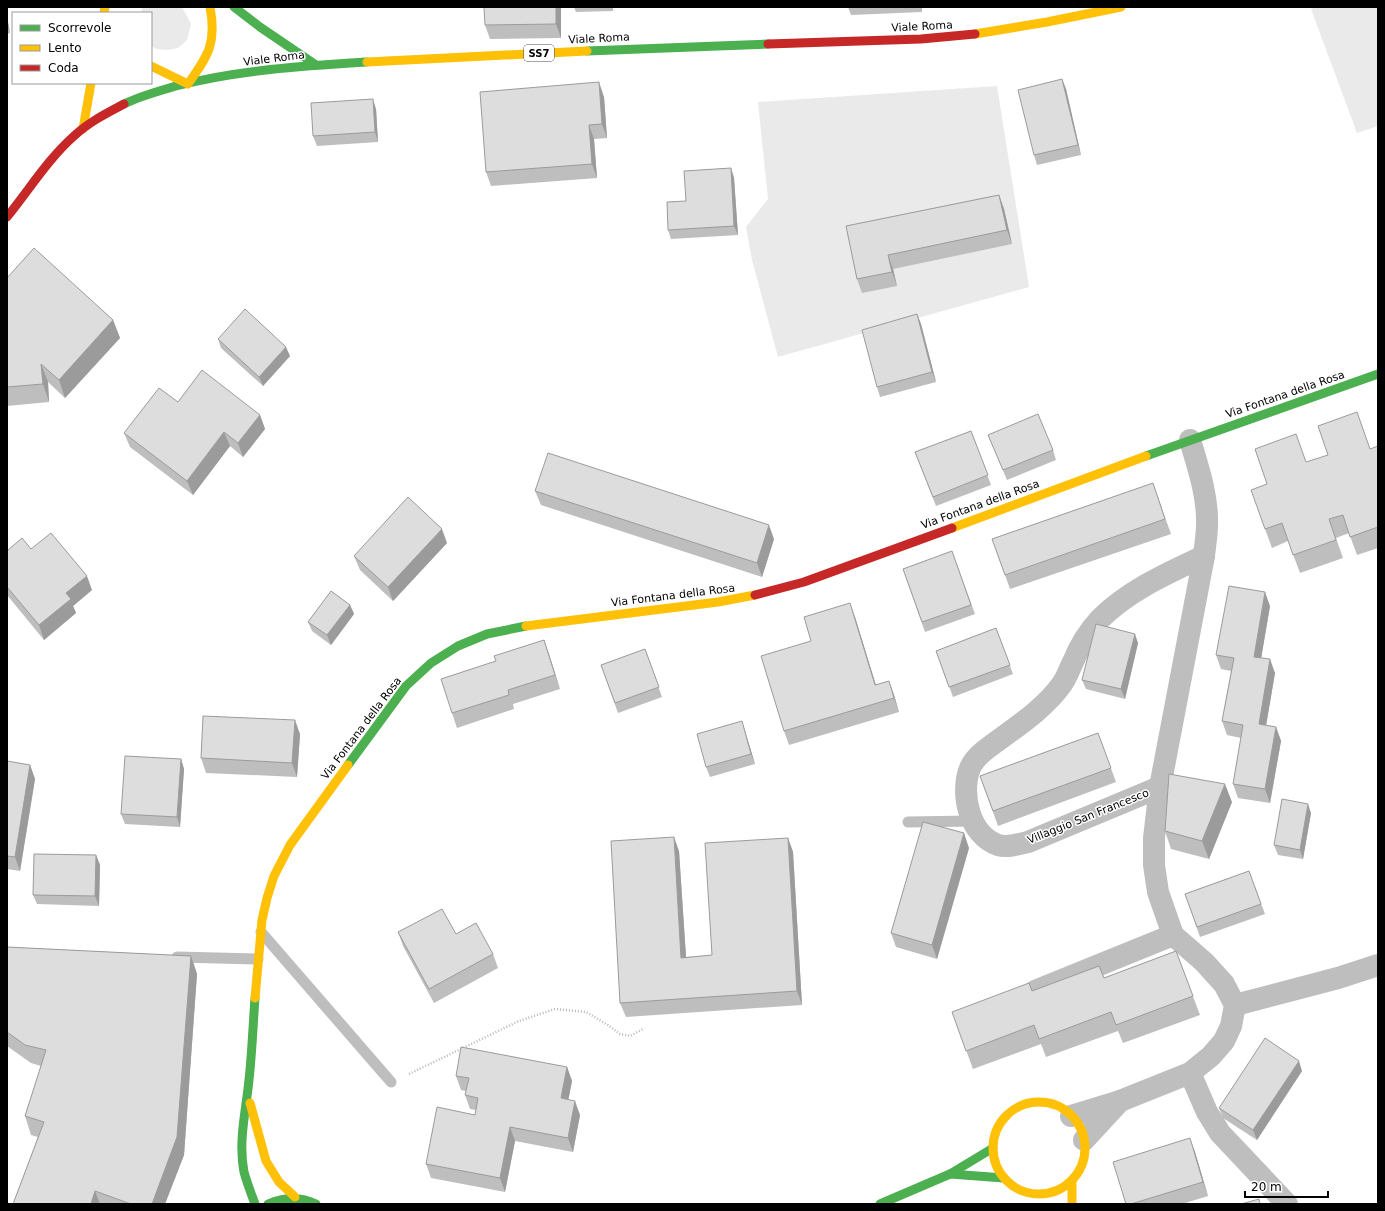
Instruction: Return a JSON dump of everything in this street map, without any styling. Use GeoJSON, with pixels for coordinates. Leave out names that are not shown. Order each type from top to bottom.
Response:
{"type":"FeatureCollection","features":[{"type":"Feature","properties":{"kind":"main road"},"geometry":{"type":"LineString","coordinates":[[152,66],[188,84],[203,63],[213,41],[214,29],[210,7]]}},
{"type":"Feature","properties":{"kind":"main road"},"geometry":{"type":"LineString","coordinates":[[234,7],[260,27],[316,65]]}},
{"type":"Feature","properties":{"kind":"main road","name":"Viale Roma"},"geometry":{"type":"LineString","coordinates":[[7,217],[58,154],[83,129],[104,114],[157,92],[188,84],[246,73],[316,65],[654,48],[936,38],[1019,28],[1121,7]]}},
{"type":"Feature","properties":{"kind":"main road"},"geometry":{"type":"LineString","coordinates":[[83,129],[91,84]]}},
{"type":"Feature","properties":{"kind":"main road","name":"Via Fontana della Rosa"},"geometry":{"type":"LineString","coordinates":[[255,1204],[249,1193],[244,1173],[242,1135],[248,1097],[260,932],[270,884],[279,863],[290,845],[406,686],[431,663],[458,646],[487,634],[527,625],[713,603],[770,592],[804,582],[1190,440],[1378,374]]}},
{"type":"Feature","properties":{"kind":"main road","name":"Via Fontana della Rosa"},"geometry":{"type":"LineString","coordinates":[[248,1097],[266,1161],[279,1182],[294,1198]]}},
{"type":"Feature","properties":{"kind":"main road"},"geometry":{"type":"LineString","coordinates":[[1044,1102],[1059,1107],[1072,1116],[1080,1127],[1084,1140],[1085,1154],[1081,1168],[1072,1180],[1061,1189],[1047,1194],[1031,1194],[1016,1188],[1004,1178],[994,1159],[993,1148],[995,1134],[1003,1120],[1014,1110],[1029,1104],[1044,1102]]}},
{"type":"Feature","properties":{"kind":"main road"},"geometry":{"type":"LineString","coordinates":[[880,1204],[950,1174],[993,1148]]}},
{"type":"Feature","properties":{"kind":"main road"},"geometry":{"type":"LineString","coordinates":[[950,1174],[1004,1178]]}},
{"type":"Feature","properties":{"kind":"main road"},"geometry":{"type":"LineString","coordinates":[[1072,1180],[1072,1204]]}},
{"type":"Feature","properties":{"kind":"main road"},"geometry":{"type":"LineString","coordinates":[[1031,1194],[1039,1204]]}},
{"type":"Feature","properties":{"kind":"main road"},"geometry":{"type":"LineString","coordinates":[[268,1204],[282,1198],[294,1198],[310,1201],[316,1204]]}},
{"type":"Feature","properties":{"kind":"street","name":"Villaggio San Francesco"},"geometry":{"type":"LineString","coordinates":[[1190,440],[1206,507],[1207,524],[1204,556],[1160,787],[1154,838],[1154,865],[1158,892],[1173,935],[1204,962],[1219,978],[1235,1005]]}},
{"type":"Feature","properties":{"kind":"street","name":"Villaggio San Francesco"},"geometry":{"type":"LineString","coordinates":[[1160,787],[1028,842],[1016,845],[999,845],[987,840],[979,832],[972,821],[968,800],[967,781],[971,766],[977,757],[1030,716],[1058,689],[1068,674],[1086,638],[1107,612],[1124,599],[1156,580],[1204,556]]}},
{"type":"Feature","properties":{"kind":"street"},"geometry":{"type":"LineString","coordinates":[[1018,997],[1173,935]]}},
{"type":"Feature","properties":{"kind":"street"},"geometry":{"type":"LineString","coordinates":[[1072,1116],[1120,1101],[1190,1073],[1211,1056],[1224,1041],[1231,1026],[1235,1005],[1338,978],[1378,965]]}},
{"type":"Feature","properties":{"kind":"street"},"geometry":{"type":"LineString","coordinates":[[1190,1073],[1206,1112],[1220,1133],[1287,1204]]}},
{"type":"Feature","properties":{"kind":"street"},"geometry":{"type":"LineString","coordinates":[[1084,1140],[1120,1101]]}},
{"type":"Feature","properties":{"kind":"lane"},"geometry":{"type":"LineString","coordinates":[[908,822],[972,821]]}},
{"type":"Feature","properties":{"kind":"lane"},"geometry":{"type":"LineString","coordinates":[[260,932],[391,1082]]}},
{"type":"Feature","properties":{"kind":"lane"},"geometry":{"type":"LineString","coordinates":[[164,956],[258,959]]}},
{"type":"Feature","properties":{"kind":"path"},"geometry":{"type":"LineString","coordinates":[[391,1082],[519,1021],[555,1009],[586,1012],[620,1034],[630,1036],[643,1029]]}},
{"type":"Feature","properties":{"kind":"shaded area"},"geometry":{"type":"Polygon","coordinates":[[[142,7],[182,7],[191,24],[187,40],[178,48],[168,50],[156,49],[152,46],[152,12],[142,12],[142,7]]]}},
{"type":"Feature","properties":{"kind":"shaded area"},"geometry":{"type":"Polygon","coordinates":[[[1317,7],[1378,7],[1378,126],[1357,133],[1311,9],[1317,7]]]}},
{"type":"Feature","properties":{"kind":"shaded area"},"geometry":{"type":"Polygon","coordinates":[[[997,86],[1029,287],[778,357],[752,260],[746,227],[768,199],[758,102],[997,86]]]}},
{"type":"Feature","properties":{"kind":"building"},"geometry":{"type":"Polygon","coordinates":[[[484,7],[556,7],[556,24],[485,25],[484,7]]]}},
{"type":"Feature","properties":{"kind":"building"},"geometry":{"type":"Polygon","coordinates":[[[1062,79],[1078,145],[1034,155],[1018,90],[1062,79]]]}},
{"type":"Feature","properties":{"kind":"building"},"geometry":{"type":"Polygon","coordinates":[[[599,82],[602,124],[589,125],[592,164],[486,172],[480,92],[599,82]]]}},
{"type":"Feature","properties":{"kind":"building"},"geometry":{"type":"Polygon","coordinates":[[[373,99],[375,132],[313,136],[311,103],[373,99]]]}},
{"type":"Feature","properties":{"kind":"building"},"geometry":{"type":"Polygon","coordinates":[[[731,168],[734,226],[668,230],[667,202],[686,201],[684,171],[731,168]]]}},
{"type":"Feature","properties":{"kind":"building"},"geometry":{"type":"Polygon","coordinates":[[[999,195],[1007,230],[888,255],[892,272],[857,279],[846,226],[999,195]]]}},
{"type":"Feature","properties":{"kind":"building"},"geometry":{"type":"Polygon","coordinates":[[[34,248],[113,320],[59,380],[41,364],[43,384],[7,387],[7,278],[34,248]]]}},
{"type":"Feature","properties":{"kind":"building"},"geometry":{"type":"Polygon","coordinates":[[[245,309],[286,347],[259,377],[218,339],[245,309]]]}},
{"type":"Feature","properties":{"kind":"building"},"geometry":{"type":"Polygon","coordinates":[[[917,314],[932,372],[877,387],[862,330],[917,314]]]}},
{"type":"Feature","properties":{"kind":"building"},"geometry":{"type":"Polygon","coordinates":[[[202,370],[260,415],[238,443],[224,432],[187,481],[124,433],[159,388],[178,402],[202,370]]]}},
{"type":"Feature","properties":{"kind":"building"},"geometry":{"type":"Polygon","coordinates":[[[1357,412],[1370,449],[1378,446],[1378,527],[1350,537],[1343,515],[1329,519],[1336,540],[1293,555],[1282,523],[1265,529],[1251,490],[1267,484],[1255,449],[1296,434],[1306,462],[1328,455],[1318,426],[1357,412]]]}},
{"type":"Feature","properties":{"kind":"building"},"geometry":{"type":"Polygon","coordinates":[[[1038,414],[1053,450],[1003,470],[988,435],[1038,414]]]}},
{"type":"Feature","properties":{"kind":"building"},"geometry":{"type":"Polygon","coordinates":[[[971,431],[988,475],[933,497],[915,452],[971,431]]]}},
{"type":"Feature","properties":{"kind":"building"},"geometry":{"type":"Polygon","coordinates":[[[548,453],[769,525],[757,563],[535,491],[548,453]]]}},
{"type":"Feature","properties":{"kind":"building"},"geometry":{"type":"Polygon","coordinates":[[[1153,483],[1165,519],[1005,575],[992,539],[1153,483]]]}},
{"type":"Feature","properties":{"kind":"building"},"geometry":{"type":"Polygon","coordinates":[[[408,497],[442,529],[388,587],[354,556],[408,497]]]}},
{"type":"Feature","properties":{"kind":"building"},"geometry":{"type":"Polygon","coordinates":[[[51,533],[87,576],[66,593],[71,599],[39,625],[7,587],[7,551],[22,538],[31,549],[51,533]]]}},
{"type":"Feature","properties":{"kind":"building"},"geometry":{"type":"Polygon","coordinates":[[[952,551],[971,605],[922,622],[903,569],[952,551]]]}},
{"type":"Feature","properties":{"kind":"building"},"geometry":{"type":"Polygon","coordinates":[[[1229,586],[1265,592],[1254,657],[1270,659],[1259,724],[1276,727],[1265,789],[1233,784],[1243,725],[1222,721],[1234,658],[1216,655],[1229,586]]]}},
{"type":"Feature","properties":{"kind":"building"},"geometry":{"type":"Polygon","coordinates":[[[331,591],[350,605],[327,635],[308,622],[331,591]]]}},
{"type":"Feature","properties":{"kind":"building"},"geometry":{"type":"Polygon","coordinates":[[[850,603],[875,685],[889,681],[894,698],[784,731],[761,656],[811,641],[804,617],[850,603]]]}},
{"type":"Feature","properties":{"kind":"building"},"geometry":{"type":"Polygon","coordinates":[[[1096,624],[1135,634],[1121,689],[1082,680],[1096,624]]]}},
{"type":"Feature","properties":{"kind":"building"},"geometry":{"type":"Polygon","coordinates":[[[996,628],[1010,665],[949,687],[936,651],[996,628]]]}},
{"type":"Feature","properties":{"kind":"building"},"geometry":{"type":"Polygon","coordinates":[[[544,640],[555,675],[508,690],[509,695],[452,713],[441,679],[496,661],[494,656],[544,640]]]}},
{"type":"Feature","properties":{"kind":"building"},"geometry":{"type":"Polygon","coordinates":[[[645,649],[659,687],[615,703],[601,665],[645,649]]]}},
{"type":"Feature","properties":{"kind":"building"},"geometry":{"type":"Polygon","coordinates":[[[203,716],[295,720],[292,763],[201,758],[203,716]]]}},
{"type":"Feature","properties":{"kind":"building"},"geometry":{"type":"Polygon","coordinates":[[[742,721],[751,754],[706,767],[697,734],[742,721]]]}},
{"type":"Feature","properties":{"kind":"building"},"geometry":{"type":"Polygon","coordinates":[[[1098,733],[1111,768],[993,811],[980,776],[1098,733]]]}},
{"type":"Feature","properties":{"kind":"building"},"geometry":{"type":"Polygon","coordinates":[[[125,756],[181,759],[177,817],[121,814],[125,756]]]}},
{"type":"Feature","properties":{"kind":"building"},"geometry":{"type":"Polygon","coordinates":[[[7,761],[30,765],[15,857],[7,856],[7,761]]]}},
{"type":"Feature","properties":{"kind":"building"},"geometry":{"type":"Polygon","coordinates":[[[1169,774],[1225,784],[1202,841],[1165,831],[1169,774]]]}},
{"type":"Feature","properties":{"kind":"building"},"geometry":{"type":"Polygon","coordinates":[[[1282,799],[1308,804],[1300,850],[1274,845],[1282,799]]]}},
{"type":"Feature","properties":{"kind":"building"},"geometry":{"type":"Polygon","coordinates":[[[923,822],[964,833],[932,945],[891,933],[923,822]]]}},
{"type":"Feature","properties":{"kind":"building"},"geometry":{"type":"Polygon","coordinates":[[[674,837],[681,958],[712,955],[705,843],[788,838],[797,991],[620,1003],[611,841],[674,837]]]}},
{"type":"Feature","properties":{"kind":"building"},"geometry":{"type":"Polygon","coordinates":[[[34,854],[96,855],[95,896],[33,895],[34,854]]]}},
{"type":"Feature","properties":{"kind":"building"},"geometry":{"type":"Polygon","coordinates":[[[1249,871],[1261,904],[1197,927],[1185,894],[1249,871]]]}},
{"type":"Feature","properties":{"kind":"building"},"geometry":{"type":"Polygon","coordinates":[[[442,909],[456,934],[476,923],[493,954],[429,989],[398,932],[442,909]]]}},
{"type":"Feature","properties":{"kind":"building"},"geometry":{"type":"Polygon","coordinates":[[[7,947],[191,956],[177,1137],[152,1204],[131,1204],[95,1191],[91,1204],[13,1204],[44,1122],[25,1116],[46,1050],[25,1045],[7,1032],[7,947]]]}},
{"type":"Feature","properties":{"kind":"building"},"geometry":{"type":"Polygon","coordinates":[[[1176,951],[1193,996],[1116,1025],[1111,1012],[1039,1039],[1034,1025],[966,1051],[952,1012],[1029,983],[1032,991],[1099,966],[1104,978],[1176,951]]]}},
{"type":"Feature","properties":{"kind":"building"},"geometry":{"type":"Polygon","coordinates":[[[1265,1038],[1299,1061],[1253,1130],[1219,1108],[1265,1038]]]}},
{"type":"Feature","properties":{"kind":"building"},"geometry":{"type":"Polygon","coordinates":[[[461,1047],[567,1067],[561,1098],[575,1101],[568,1138],[510,1127],[500,1178],[426,1164],[437,1107],[475,1115],[478,1098],[465,1095],[469,1078],[456,1076],[461,1047]]]}},
{"type":"Feature","properties":{"kind":"building"},"geometry":{"type":"Polygon","coordinates":[[[1190,1138],[1203,1182],[1131,1204],[1126,1204],[1113,1162],[1190,1138]]]}},
{"type":"Feature","properties":{"kind":"building"},"geometry":{"type":"Polygon","coordinates":[[[1259,1199],[1260,1204],[1241,1204],[1259,1199]]]}},
{"type":"Feature","properties":{"kind":"traffic: fast"},"geometry":{"type":"LineString","coordinates":[[234,7],[260,27],[316,65]]}},
{"type":"Feature","properties":{"kind":"traffic: fast"},"geometry":{"type":"LineString","coordinates":[[587,51],[768,44]]}},
{"type":"Feature","properties":{"kind":"traffic: fast"},"geometry":{"type":"LineString","coordinates":[[124,104],[143,96],[176,86],[223,76],[295,67],[367,62]]}},
{"type":"Feature","properties":{"kind":"traffic: fast"},"geometry":{"type":"LineString","coordinates":[[1146,456],[1378,374]]}},
{"type":"Feature","properties":{"kind":"traffic: fast"},"geometry":{"type":"LineString","coordinates":[[348,765],[406,686],[431,663],[458,646],[487,634],[526,626]]}},
{"type":"Feature","properties":{"kind":"traffic: fast"},"geometry":{"type":"LineString","coordinates":[[255,998],[250,1070],[242,1138],[242,1161],[244,1172],[255,1204]]}},
{"type":"Feature","properties":{"kind":"traffic: fast"},"geometry":{"type":"LineString","coordinates":[[880,1204],[950,1174],[993,1148]]}},
{"type":"Feature","properties":{"kind":"traffic: fast"},"geometry":{"type":"LineString","coordinates":[[950,1174],[1004,1178]]}},
{"type":"Feature","properties":{"kind":"traffic: fast"},"geometry":{"type":"LineString","coordinates":[[268,1204],[292,1198],[310,1201],[316,1204]]}},
{"type":"Feature","properties":{"kind":"traffic: slow"},"geometry":{"type":"LineString","coordinates":[[104,12],[105,7]]}},
{"type":"Feature","properties":{"kind":"traffic: slow"},"geometry":{"type":"LineString","coordinates":[[152,66],[188,84],[206,57],[209,48],[212,30],[210,7]]}},
{"type":"Feature","properties":{"kind":"traffic: slow"},"geometry":{"type":"LineString","coordinates":[[975,34],[1047,22],[1121,7]]}},
{"type":"Feature","properties":{"kind":"traffic: slow"},"geometry":{"type":"LineString","coordinates":[[367,62],[587,51]]}},
{"type":"Feature","properties":{"kind":"traffic: slow"},"geometry":{"type":"LineString","coordinates":[[83,129],[91,84]]}},
{"type":"Feature","properties":{"kind":"traffic: slow"},"geometry":{"type":"LineString","coordinates":[[952,528],[1146,456]]}},
{"type":"Feature","properties":{"kind":"traffic: slow"},"geometry":{"type":"LineString","coordinates":[[526,626],[718,602],[755,595]]}},
{"type":"Feature","properties":{"kind":"traffic: slow"},"geometry":{"type":"LineString","coordinates":[[255,998],[262,920],[274,876],[290,845],[348,765]]}},
{"type":"Feature","properties":{"kind":"traffic: slow"},"geometry":{"type":"LineString","coordinates":[[1039,1102],[1056,1106],[1071,1116],[1081,1131],[1085,1148],[1081,1165],[1071,1180],[1056,1190],[1039,1194],[1022,1190],[1007,1180],[997,1165],[993,1148],[997,1131],[1007,1116],[1022,1106],[1039,1102]]}},
{"type":"Feature","properties":{"kind":"traffic: slow"},"geometry":{"type":"LineString","coordinates":[[250,1103],[266,1161],[279,1182],[295,1197]]}},
{"type":"Feature","properties":{"kind":"traffic: slow"},"geometry":{"type":"LineString","coordinates":[[1072,1180],[1072,1204]]}},
{"type":"Feature","properties":{"kind":"traffic: jam"},"geometry":{"type":"LineString","coordinates":[[768,44],[921,39],[975,34]]}},
{"type":"Feature","properties":{"kind":"traffic: jam"},"geometry":{"type":"LineString","coordinates":[[7,217],[47,165],[65,145],[92,122],[124,104]]}},
{"type":"Feature","properties":{"kind":"traffic: jam"},"geometry":{"type":"LineString","coordinates":[[755,595],[804,582],[952,528]]}}]}
